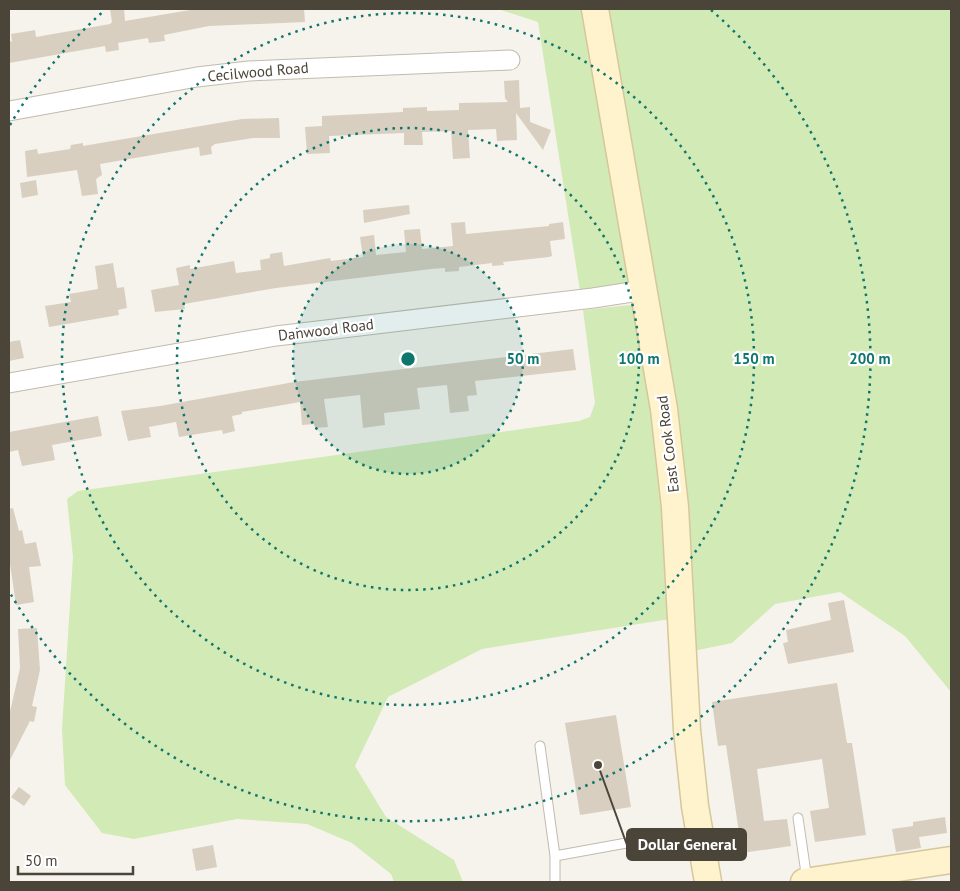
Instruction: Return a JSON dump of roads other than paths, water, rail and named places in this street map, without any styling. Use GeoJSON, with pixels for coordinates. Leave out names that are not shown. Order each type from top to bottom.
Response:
{"type":"FeatureCollection","features":[{"type":"Feature","properties":{"kind":"main road","name":"East Cook Road"},"geometry":{"type":"LineString","coordinates":[[595,9],[645,290],[670,457],[679,568],[687,730],[708,882]]}},
{"type":"Feature","properties":{"kind":"main road"},"geometry":{"type":"LineString","coordinates":[[811,882],[951,860]]}},
{"type":"Feature","properties":{"kind":"street","name":"Cecilwood Road"},"geometry":{"type":"LineString","coordinates":[[9,111],[197,77],[249,71],[510,60]]}},
{"type":"Feature","properties":{"kind":"street","name":"Danwood Road"},"geometry":{"type":"LineString","coordinates":[[9,383],[276,336],[583,300],[645,290]]}},
{"type":"Feature","properties":{"kind":"lane"},"geometry":{"type":"LineString","coordinates":[[540,746],[555,856],[555,882]]}},
{"type":"Feature","properties":{"kind":"lane"},"geometry":{"type":"LineString","coordinates":[[798,818],[811,882]]}},
{"type":"Feature","properties":{"kind":"lane"},"geometry":{"type":"LineString","coordinates":[[555,856],[643,840]]}},
{"type":"Feature","properties":{"kind":"place","name":"Dollar General"},"geometry":{"type":"Point","coordinates":[598,765]}}]}
